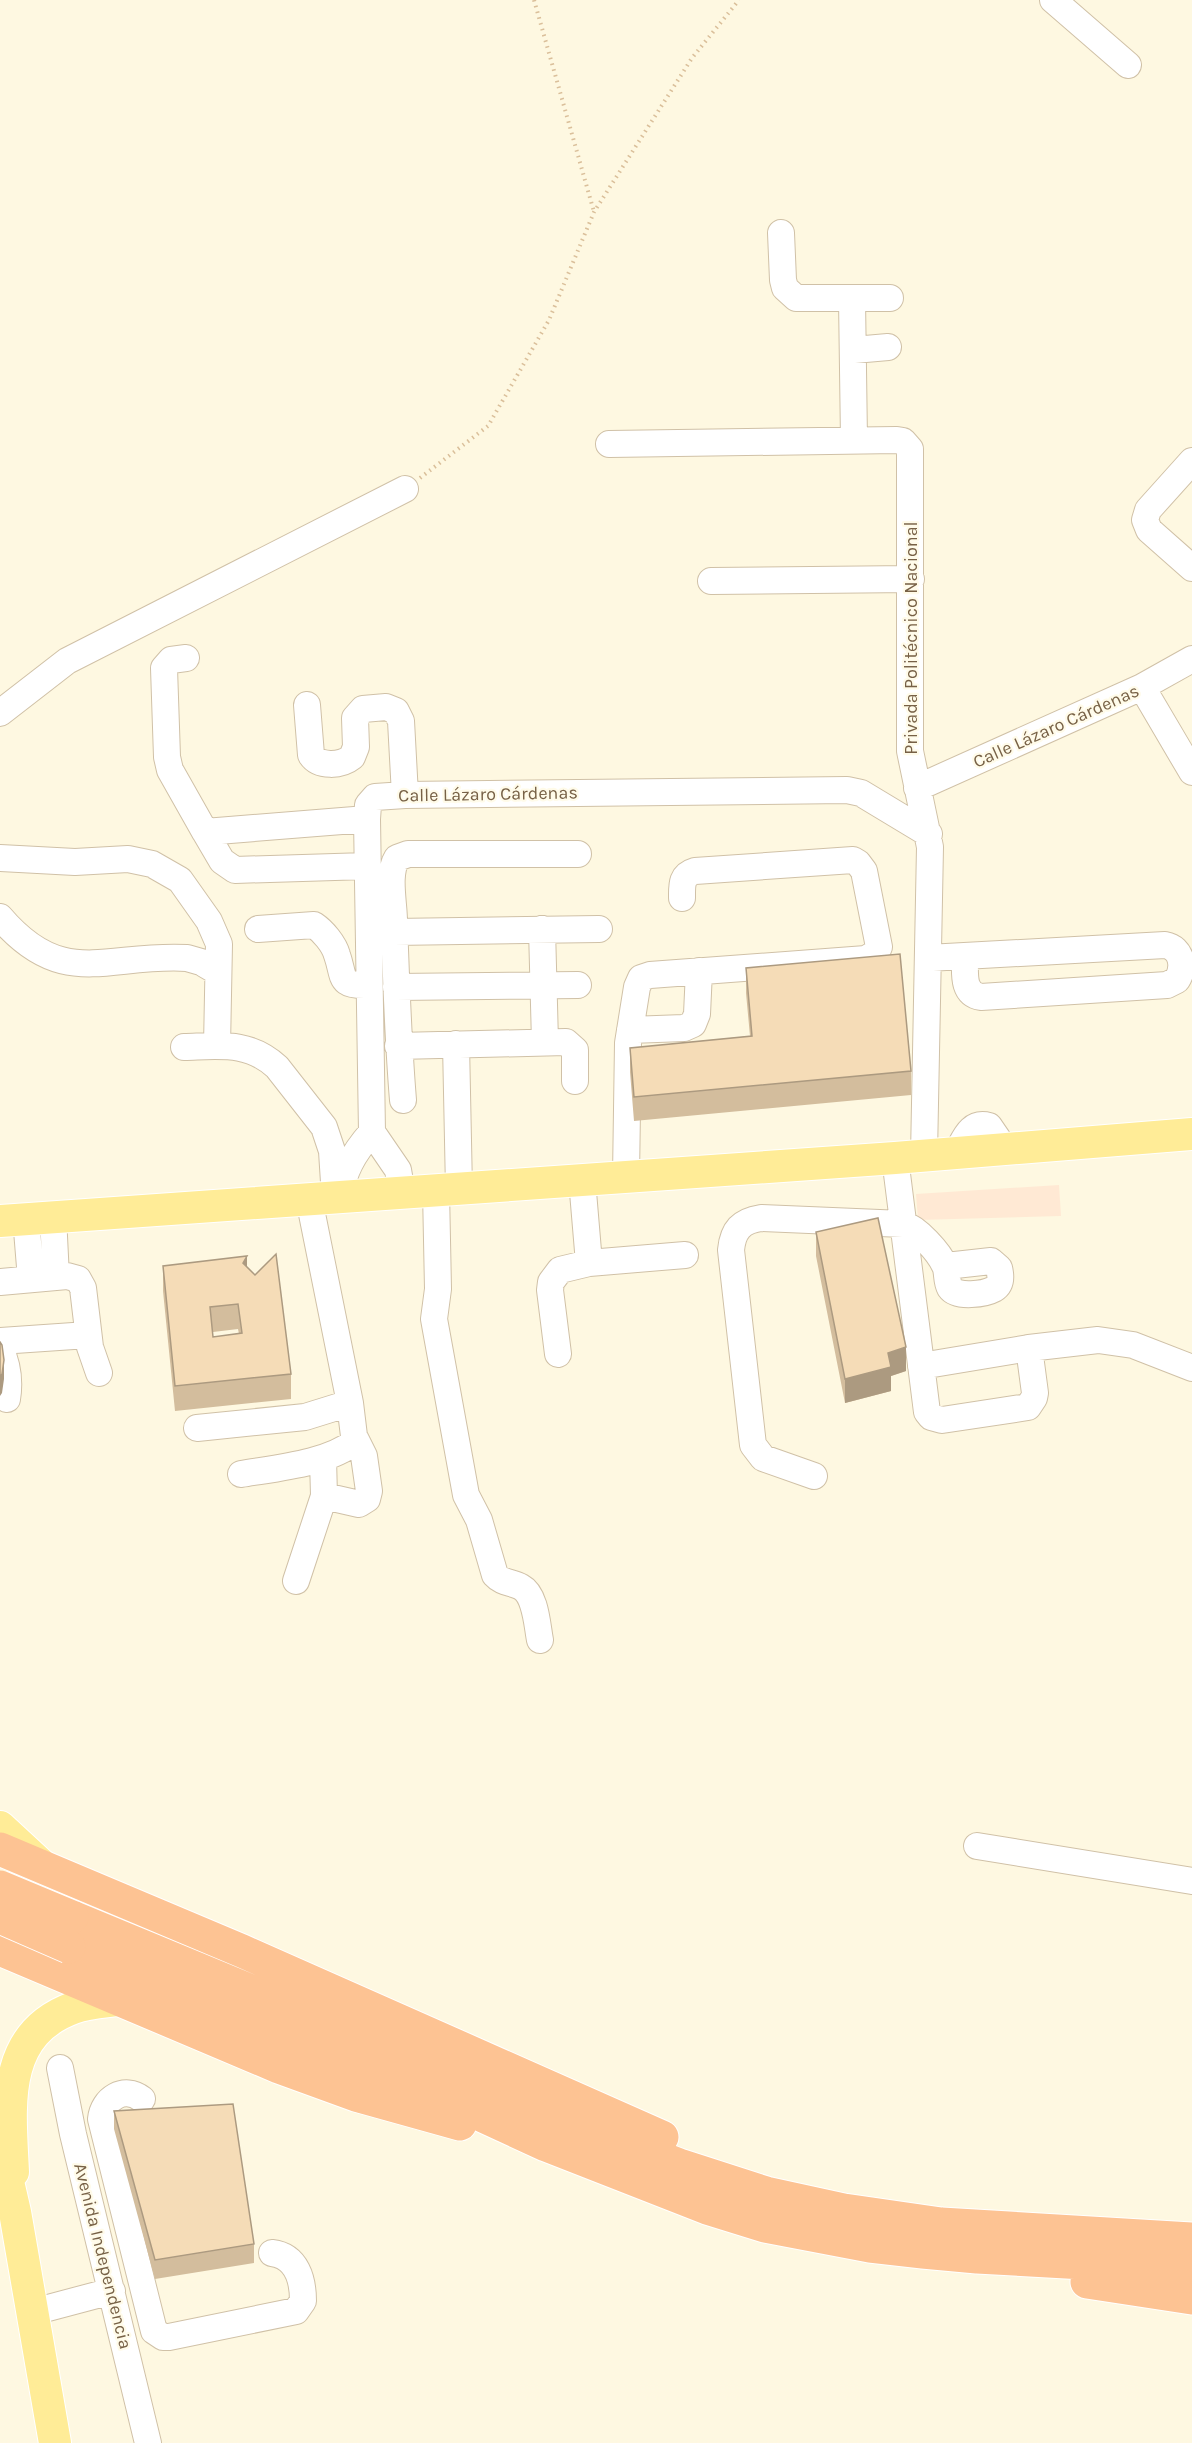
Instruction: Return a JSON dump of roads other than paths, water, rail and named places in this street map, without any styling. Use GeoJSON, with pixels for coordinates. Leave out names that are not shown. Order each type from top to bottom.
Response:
{"type":"FeatureCollection","features":[{"type":"Feature","properties":{"kind":"highway"},"geometry":{"type":"LineString","coordinates":[[0,1849],[242,1951],[601,2108],[681,2146],[766,2193]]}},
{"type":"Feature","properties":{"kind":"highway"},"geometry":{"type":"LineString","coordinates":[[45,1868],[23,1898],[16,1919],[16,1935],[9,1953],[279,2067],[356,2095],[443,2121],[546,2145]]}},
{"type":"Feature","properties":{"kind":"highway"},"geometry":{"type":"LineString","coordinates":[[0,1887],[70,1932],[210,2006],[455,2103],[546,2145],[707,2208],[765,2226],[870,2246],[977,2257],[1192,2269]]}},
{"type":"Feature","properties":{"kind":"highway"},"geometry":{"type":"LineString","coordinates":[[0,1917],[70,1932],[679,2165],[766,2193],[844,2211],[941,2224],[1192,2240]]}},
{"type":"Feature","properties":{"kind":"highway"},"geometry":{"type":"LineString","coordinates":[[977,2257],[1042,2277],[1108,2284],[1192,2298]]}},
{"type":"Feature","properties":{"kind":"main road"},"geometry":{"type":"LineString","coordinates":[[26,1218],[448,1190],[1192,1134]]}},
{"type":"Feature","properties":{"kind":"main road"},"geometry":{"type":"LineString","coordinates":[[0,1827],[45,1868]]}},
{"type":"Feature","properties":{"kind":"main road"},"geometry":{"type":"LineString","coordinates":[[15,2212],[11,2082],[16,2059],[24,2044],[36,2030],[52,2018],[73,2008],[118,2000]]}},
{"type":"Feature","properties":{"kind":"main road"},"geometry":{"type":"LineString","coordinates":[[0,2147],[15,2212],[56,2443]]}},
{"type":"Feature","properties":{"kind":"street"},"geometry":{"type":"LineString","coordinates":[[1055,1],[1128,65]]}},
{"type":"Feature","properties":{"kind":"street"},"geometry":{"type":"LineString","coordinates":[[781,234],[783,280],[789,294],[803,299],[890,298]]}},
{"type":"Feature","properties":{"kind":"street"},"geometry":{"type":"LineString","coordinates":[[609,444],[854,440],[852,299]]}},
{"type":"Feature","properties":{"kind":"street"},"geometry":{"type":"LineString","coordinates":[[854,350],[888,347]]}},
{"type":"Feature","properties":{"kind":"street","name":"Privada Politécnico Nacional"},"geometry":{"type":"LineString","coordinates":[[854,440],[897,440],[907,444],[911,454],[910,751],[929,834],[928,958],[903,1224],[927,1412],[936,1419],[1028,1407],[1034,1398],[1029,1348]]}},
{"type":"Feature","properties":{"kind":"street"},"geometry":{"type":"LineString","coordinates":[[1192,461],[1148,510],[1144,520],[1149,530],[1192,568]]}},
{"type":"Feature","properties":{"kind":"street"},"geometry":{"type":"LineString","coordinates":[[0,713],[67,661],[405,489]]}},
{"type":"Feature","properties":{"kind":"street"},"geometry":{"type":"LineString","coordinates":[[711,581],[910,579]]}},
{"type":"Feature","properties":{"kind":"street"},"geometry":{"type":"LineString","coordinates":[[186,658],[171,660],[164,668],[167,757],[170,770],[222,861],[235,870],[368,866]]}},
{"type":"Feature","properties":{"kind":"street","name":"Calle Lázaro Cárdenas"},"geometry":{"type":"LineString","coordinates":[[917,788],[1142,687],[1192,659]]}},
{"type":"Feature","properties":{"kind":"street"},"geometry":{"type":"LineString","coordinates":[[1142,687],[1192,772]]}},
{"type":"Feature","properties":{"kind":"street"},"geometry":{"type":"LineString","coordinates":[[307,705],[311,755],[319,763],[342,762],[352,758],[356,747],[356,718],[363,709],[386,707],[396,711],[401,721],[405,795]]}},
{"type":"Feature","properties":{"kind":"street","name":"Calle Lázaro Cárdenas"},"geometry":{"type":"LineString","coordinates":[[367,819],[368,805],[375,797],[405,795],[847,790],[861,794],[929,834]]}},
{"type":"Feature","properties":{"kind":"street"},"geometry":{"type":"LineString","coordinates":[[205,832],[367,819],[372,1132],[398,1170],[402,1193]]}},
{"type":"Feature","properties":{"kind":"street"},"geometry":{"type":"LineString","coordinates":[[403,1100],[398,1046],[394,932],[393,869],[397,858],[402,855],[578,854]]}},
{"type":"Feature","properties":{"kind":"street"},"geometry":{"type":"LineString","coordinates":[[0,858],[75,862],[128,858],[152,864],[171,873],[187,888],[216,934],[219,944],[217,1046]]}},
{"type":"Feature","properties":{"kind":"street"},"geometry":{"type":"LineString","coordinates":[[626,1176],[626,1080],[630,1030],[637,987],[641,978],[650,975],[872,957],[876,953],[879,941],[864,871],[858,863],[849,860],[695,871],[686,875],[683,880],[682,898]]}},
{"type":"Feature","properties":{"kind":"street"},"geometry":{"type":"LineString","coordinates":[[0,917],[24,942],[39,952],[71,963],[187,958],[201,962],[218,972]]}},
{"type":"Feature","properties":{"kind":"street"},"geometry":{"type":"LineString","coordinates":[[258,929],[314,925],[336,950],[343,979],[351,985],[368,985]]}},
{"type":"Feature","properties":{"kind":"street"},"geometry":{"type":"LineString","coordinates":[[542,929],[545,1042]]}},
{"type":"Feature","properties":{"kind":"street"},"geometry":{"type":"LineString","coordinates":[[394,932],[599,929]]}},
{"type":"Feature","properties":{"kind":"street"},"geometry":{"type":"LineString","coordinates":[[928,958],[964,958],[1165,945],[1179,953],[1181,970],[1177,980],[1167,985],[981,996],[971,993],[967,988],[964,958]]}},
{"type":"Feature","properties":{"kind":"street"},"geometry":{"type":"LineString","coordinates":[[630,1030],[684,1028],[693,1024],[697,1014],[699,971]]}},
{"type":"Feature","properties":{"kind":"street"},"geometry":{"type":"LineString","coordinates":[[396,987],[578,985]]}},
{"type":"Feature","properties":{"kind":"street"},"geometry":{"type":"LineString","coordinates":[[398,1046],[561,1042],[571,1046],[576,1056],[575,1081]]}},
{"type":"Feature","properties":{"kind":"street"},"geometry":{"type":"LineString","coordinates":[[456,1044],[448,1190],[434,1319],[466,1495],[479,1520],[495,1575],[500,1580],[526,1591],[531,1601],[540,1640]]}},
{"type":"Feature","properties":{"kind":"street"},"geometry":{"type":"LineString","coordinates":[[184,1047],[217,1046],[251,1049],[268,1059],[324,1127],[332,1151],[328,1198],[350,1403],[356,1441],[364,1456],[368,1496],[359,1504],[324,1496]]}},
{"type":"Feature","properties":{"kind":"street"},"geometry":{"type":"LineString","coordinates":[[328,1198],[343,1178],[359,1148],[372,1132]]}},
{"type":"Feature","properties":{"kind":"street"},"geometry":{"type":"LineString","coordinates":[[582,1180],[589,1263]]}},
{"type":"Feature","properties":{"kind":"street"},"geometry":{"type":"LineString","coordinates":[[26,1218],[56,1277]]}},
{"type":"Feature","properties":{"kind":"street"},"geometry":{"type":"LineString","coordinates":[[26,1218],[31,1279]]}},
{"type":"Feature","properties":{"kind":"street"},"geometry":{"type":"LineString","coordinates":[[814,1476],[763,1458],[753,1445],[731,1251],[732,1238],[738,1227],[749,1220],[762,1218],[903,1224],[918,1232],[946,1266]]}},
{"type":"Feature","properties":{"kind":"street"},"geometry":{"type":"LineString","coordinates":[[558,1354],[551,1282],[560,1270],[589,1263],[685,1255]]}},
{"type":"Feature","properties":{"kind":"street"},"geometry":{"type":"LineString","coordinates":[[0,1282],[73,1276],[81,1283],[91,1353],[99,1373]]}},
{"type":"Feature","properties":{"kind":"street"},"geometry":{"type":"LineString","coordinates":[[0,1341],[88,1335]]}},
{"type":"Feature","properties":{"kind":"street"},"geometry":{"type":"LineString","coordinates":[[921,1366],[1029,1348],[1098,1340],[1133,1345],[1192,1368]]}},
{"type":"Feature","properties":{"kind":"street"},"geometry":{"type":"LineString","coordinates":[[0,1348],[9,1378],[7,1399]]}},
{"type":"Feature","properties":{"kind":"street"},"geometry":{"type":"LineString","coordinates":[[197,1428],[305,1417],[350,1403]]}},
{"type":"Feature","properties":{"kind":"street"},"geometry":{"type":"LineString","coordinates":[[241,1474],[323,1458],[356,1441]]}},
{"type":"Feature","properties":{"kind":"street"},"geometry":{"type":"LineString","coordinates":[[296,1581],[324,1496],[323,1458]]}},
{"type":"Feature","properties":{"kind":"street"},"geometry":{"type":"LineString","coordinates":[[977,1846],[1192,1881]]}},
{"type":"Feature","properties":{"kind":"street","name":"Avenida Independencia"},"geometry":{"type":"LineString","coordinates":[[60,2068],[73,2134],[148,2443]]}},
{"type":"Feature","properties":{"kind":"street"},"geometry":{"type":"LineString","coordinates":[[142,2099],[129,2093],[112,2098],[102,2113],[102,2127],[152,2326],[158,2335],[169,2337],[296,2311],[303,2301],[298,2270],[290,2259],[282,2254],[272,2253]]}},
{"type":"Feature","properties":{"kind":"street"},"geometry":{"type":"LineString","coordinates":[[73,2134],[102,2127]]}},
{"type":"Feature","properties":{"kind":"street"},"geometry":{"type":"LineString","coordinates":[[33,2312],[112,2291]]}}]}
